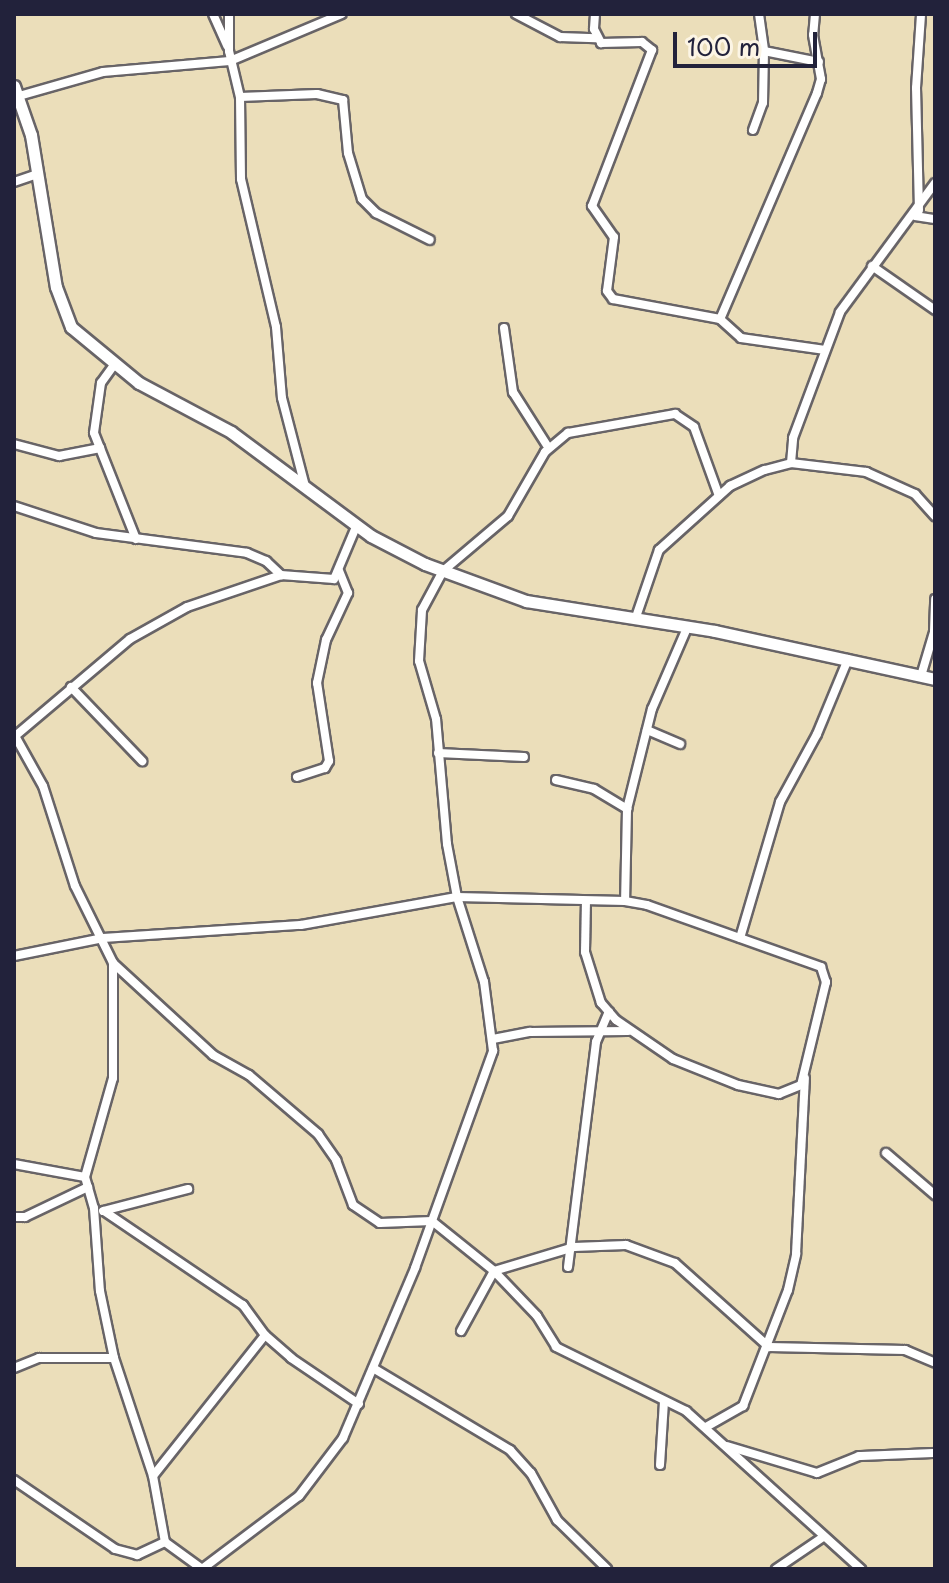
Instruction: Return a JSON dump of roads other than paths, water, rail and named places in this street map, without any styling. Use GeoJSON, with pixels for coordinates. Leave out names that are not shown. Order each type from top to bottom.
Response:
{"type":"FeatureCollection","features":[{"type":"Feature","properties":{"kind":"main road"},"geometry":{"type":"LineString","coordinates":[[16,91],[37,174],[60,305],[71,327],[114,365],[231,432],[356,527],[443,571],[526,601],[688,626],[935,679]]}},
{"type":"Feature","properties":{"kind":"street"},"geometry":{"type":"LineString","coordinates":[[213,14],[229,51]]}},
{"type":"Feature","properties":{"kind":"street"},"geometry":{"type":"LineString","coordinates":[[229,14],[230,61],[240,97],[241,179],[276,327],[282,398],[305,486]]}},
{"type":"Feature","properties":{"kind":"street"},"geometry":{"type":"LineString","coordinates":[[16,91],[103,72],[230,61],[342,14]]}},
{"type":"Feature","properties":{"kind":"street"},"geometry":{"type":"LineString","coordinates":[[516,14],[560,37],[596,38]]}},
{"type":"Feature","properties":{"kind":"street"},"geometry":{"type":"LineString","coordinates":[[595,14],[596,38],[601,43],[642,42],[652,50],[592,206],[614,237],[607,291],[613,299],[720,319],[741,338],[825,350]]}},
{"type":"Feature","properties":{"kind":"street"},"geometry":{"type":"LineString","coordinates":[[753,130],[763,103],[764,51],[759,14]]}},
{"type":"Feature","properties":{"kind":"street"},"geometry":{"type":"LineString","coordinates":[[720,319],[817,93],[819,62],[813,35],[815,14]]}},
{"type":"Feature","properties":{"kind":"street"},"geometry":{"type":"LineString","coordinates":[[917,213],[916,88],[921,14]]}},
{"type":"Feature","properties":{"kind":"street"},"geometry":{"type":"LineString","coordinates":[[764,51],[819,62]]}},
{"type":"Feature","properties":{"kind":"street"},"geometry":{"type":"LineString","coordinates":[[240,97],[317,94],[343,100],[348,153],[362,199],[376,213],[430,240]]}},
{"type":"Feature","properties":{"kind":"street"},"geometry":{"type":"LineString","coordinates":[[14,182],[37,174]]}},
{"type":"Feature","properties":{"kind":"street"},"geometry":{"type":"LineString","coordinates":[[791,463],[793,438],[840,312],[872,266],[917,213],[935,183]]}},
{"type":"Feature","properties":{"kind":"street"},"geometry":{"type":"LineString","coordinates":[[917,213],[935,219]]}},
{"type":"Feature","properties":{"kind":"street"},"geometry":{"type":"LineString","coordinates":[[872,266],[935,310]]}},
{"type":"Feature","properties":{"kind":"street"},"geometry":{"type":"LineString","coordinates":[[504,328],[513,392],[548,447]]}},
{"type":"Feature","properties":{"kind":"street"},"geometry":{"type":"LineString","coordinates":[[114,365],[101,383],[94,412],[100,448],[136,539]]}},
{"type":"Feature","properties":{"kind":"street"},"geometry":{"type":"LineString","coordinates":[[14,719],[16,734],[43,786],[75,886],[113,963],[113,1078],[85,1177],[99,1210],[100,1291],[114,1358],[153,1476],[165,1542],[202,1569],[299,1496],[325,1467],[359,1404],[483,1088],[493,1039],[484,982],[457,897],[438,753],[418,639],[422,610],[443,571],[518,506],[548,447],[568,433],[593,426],[675,414],[694,427],[719,496]]}},
{"type":"Feature","properties":{"kind":"street"},"geometry":{"type":"LineString","coordinates":[[14,444],[59,456],[100,448]]}},
{"type":"Feature","properties":{"kind":"street"},"geometry":{"type":"LineString","coordinates":[[636,617],[659,550],[719,496],[753,475],[791,463],[866,472],[931,502],[935,516]]}},
{"type":"Feature","properties":{"kind":"street"},"geometry":{"type":"LineString","coordinates":[[14,506],[96,533],[247,553],[266,561],[281,575]]}},
{"type":"Feature","properties":{"kind":"street"},"geometry":{"type":"LineString","coordinates":[[16,734],[71,687],[156,623],[281,575],[327,579],[339,571],[356,527]]}},
{"type":"Feature","properties":{"kind":"street"},"geometry":{"type":"LineString","coordinates":[[297,777],[325,768],[329,761],[317,683],[326,640],[348,593],[339,571]]}},
{"type":"Feature","properties":{"kind":"street"},"geometry":{"type":"LineString","coordinates":[[921,676],[934,632],[935,599]]}},
{"type":"Feature","properties":{"kind":"street"},"geometry":{"type":"LineString","coordinates":[[625,901],[627,809],[647,730],[688,626]]}},
{"type":"Feature","properties":{"kind":"street"},"geometry":{"type":"LineString","coordinates":[[740,938],[780,802],[817,734],[848,659]]}},
{"type":"Feature","properties":{"kind":"street"},"geometry":{"type":"LineString","coordinates":[[71,687],[142,761]]}},
{"type":"Feature","properties":{"kind":"street"},"geometry":{"type":"LineString","coordinates":[[647,730],[680,744]]}},
{"type":"Feature","properties":{"kind":"street"},"geometry":{"type":"LineString","coordinates":[[438,753],[524,757]]}},
{"type":"Feature","properties":{"kind":"street"},"geometry":{"type":"LineString","coordinates":[[556,780],[594,789],[627,809]]}},
{"type":"Feature","properties":{"kind":"street"},"geometry":{"type":"LineString","coordinates":[[14,956],[103,938],[301,925],[457,897],[625,901],[671,912],[821,967],[827,974],[805,1077],[796,1254],[769,1347],[743,1406],[706,1427]]}},
{"type":"Feature","properties":{"kind":"street"},"geometry":{"type":"LineString","coordinates":[[586,901],[585,952],[609,1012],[629,1031],[673,1059],[764,1093],[791,1092],[805,1077]]}},
{"type":"Feature","properties":{"kind":"street"},"geometry":{"type":"LineString","coordinates":[[113,963],[213,1055],[249,1075],[318,1134],[336,1160],[353,1205],[380,1223],[432,1221],[494,1271],[537,1316],[556,1347],[664,1401],[706,1427],[722,1445],[861,1569]]}},
{"type":"Feature","properties":{"kind":"street"},"geometry":{"type":"LineString","coordinates":[[568,1267],[574,1247],[600,1031],[609,1012]]}},
{"type":"Feature","properties":{"kind":"street"},"geometry":{"type":"LineString","coordinates":[[493,1039],[530,1032],[629,1031]]}},
{"type":"Feature","properties":{"kind":"street"},"geometry":{"type":"LineString","coordinates":[[886,1153],[935,1195]]}},
{"type":"Feature","properties":{"kind":"street"},"geometry":{"type":"LineString","coordinates":[[14,1164],[85,1177]]}},
{"type":"Feature","properties":{"kind":"street"},"geometry":{"type":"LineString","coordinates":[[14,1218],[47,1208],[88,1187]]}},
{"type":"Feature","properties":{"kind":"street"},"geometry":{"type":"LineString","coordinates":[[99,1210],[188,1189]]}},
{"type":"Feature","properties":{"kind":"street"},"geometry":{"type":"LineString","coordinates":[[99,1210],[243,1305],[265,1335],[359,1404]]}},
{"type":"Feature","properties":{"kind":"street"},"geometry":{"type":"LineString","coordinates":[[461,1331],[494,1271],[574,1247],[626,1245],[675,1263],[769,1347],[905,1350],[935,1363]]}},
{"type":"Feature","properties":{"kind":"street"},"geometry":{"type":"LineString","coordinates":[[153,1476],[265,1335]]}},
{"type":"Feature","properties":{"kind":"street"},"geometry":{"type":"LineString","coordinates":[[14,1368],[39,1358],[114,1358]]}},
{"type":"Feature","properties":{"kind":"street"},"geometry":{"type":"LineString","coordinates":[[373,1368],[510,1450],[531,1473],[557,1520],[604,1568]]}},
{"type":"Feature","properties":{"kind":"street"},"geometry":{"type":"LineString","coordinates":[[660,1465],[664,1401]]}},
{"type":"Feature","properties":{"kind":"street"},"geometry":{"type":"LineString","coordinates":[[722,1445],[817,1473],[859,1456],[935,1453]]}},
{"type":"Feature","properties":{"kind":"street"},"geometry":{"type":"LineString","coordinates":[[14,1480],[115,1549],[137,1555],[165,1542]]}},
{"type":"Feature","properties":{"kind":"street"},"geometry":{"type":"LineString","coordinates":[[776,1569],[823,1537]]}}]}
